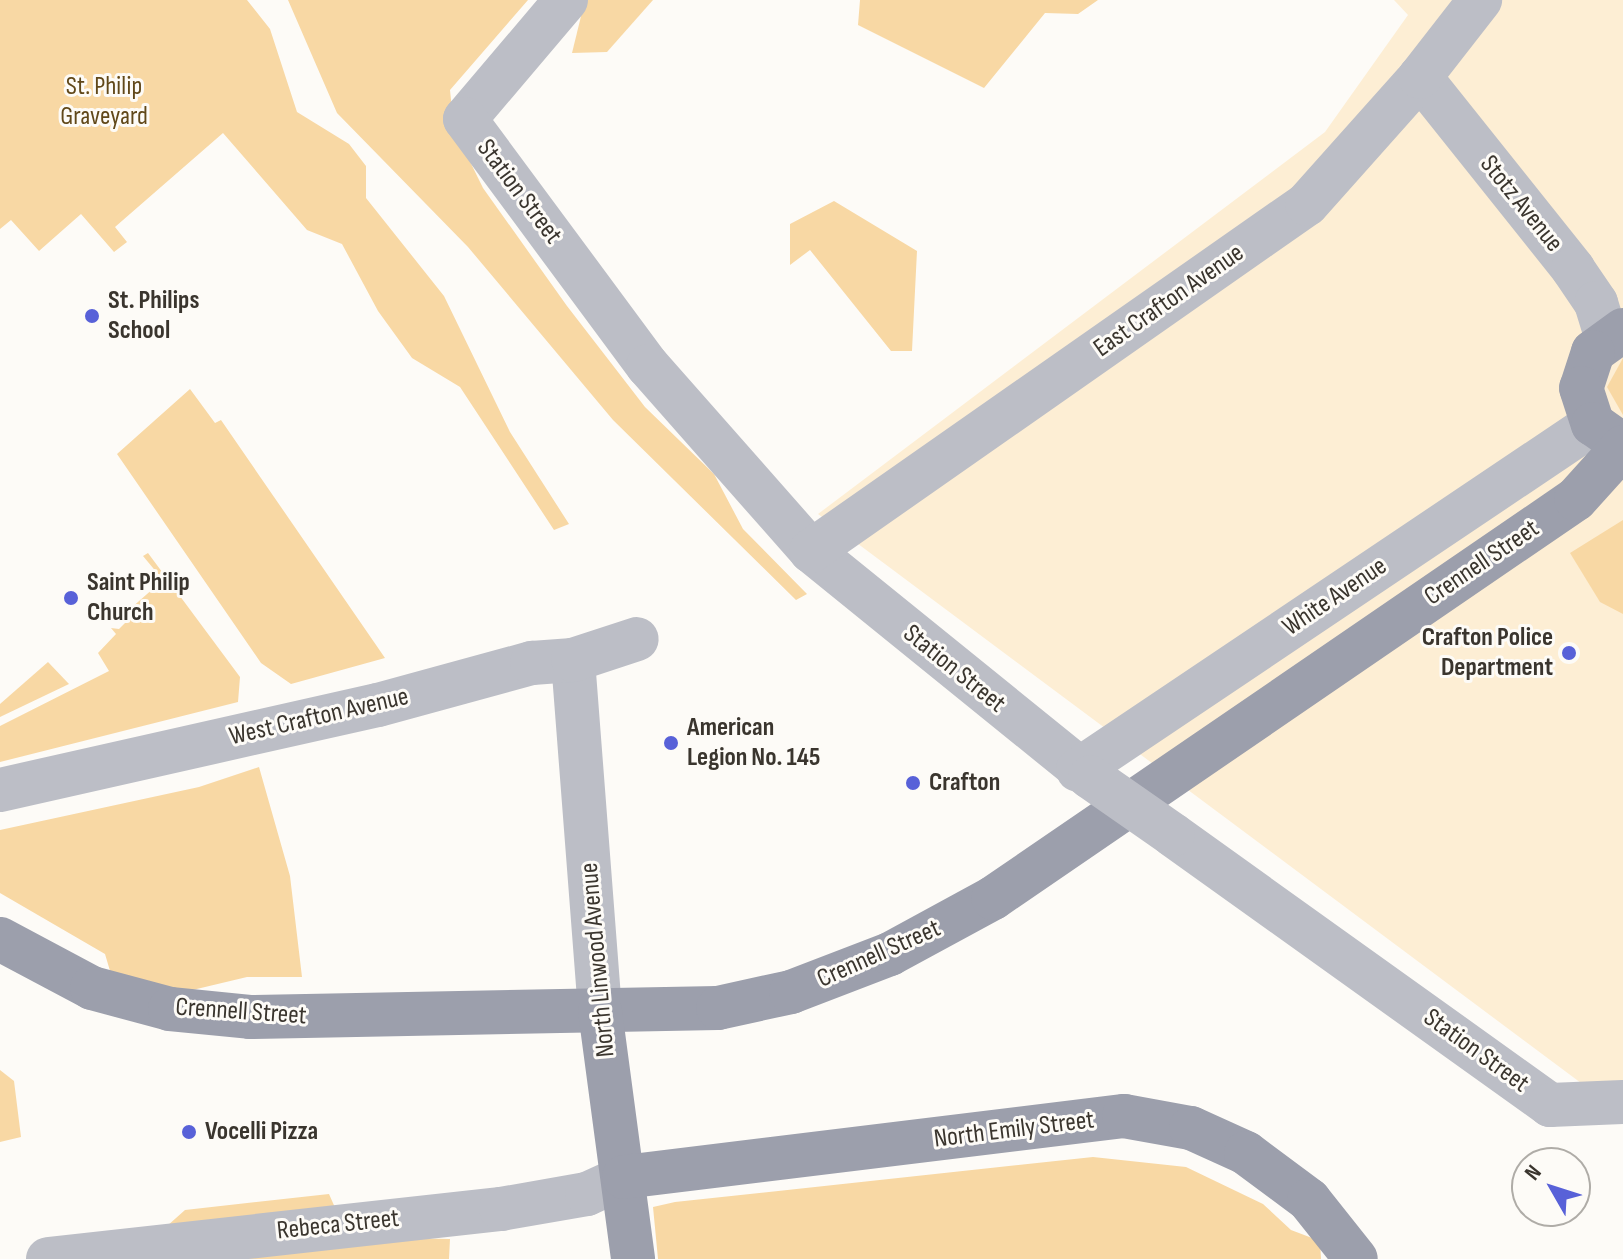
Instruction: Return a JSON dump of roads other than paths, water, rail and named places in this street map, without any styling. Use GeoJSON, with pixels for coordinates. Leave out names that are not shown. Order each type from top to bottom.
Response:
{"type":"FeatureCollection","features":[{"type":"Feature","properties":{"kind":"main road"},"geometry":{"type":"LineString","coordinates":[[1613,439],[1584,407],[1584,369],[1615,334]]}},
{"type":"Feature","properties":{"kind":"main road","name":"Crennell Street"},"geometry":{"type":"LineString","coordinates":[[0,939],[92,988],[170,1009],[348,1018],[718,1008],[791,992],[861,967],[961,917],[1576,499],[1613,439]]}},
{"type":"Feature","properties":{"kind":"main road","name":"North Linwood Avenue"},"geometry":{"type":"LineString","coordinates":[[600,1011],[633,1259]]}},
{"type":"Feature","properties":{"kind":"main road","name":"North Emily Street"},"geometry":{"type":"LineString","coordinates":[[624,1177],[1124,1116],[1191,1128],[1246,1153],[1309,1200],[1356,1259]]}},
{"type":"Feature","properties":{"kind":"street","name":"Station Street"},"geometry":{"type":"LineString","coordinates":[[566,0],[465,119],[648,366],[811,551],[1084,773],[1550,1105],[1622,1102]]}},
{"type":"Feature","properties":{"kind":"street","name":"East Crafton Avenue"},"geometry":{"type":"LineString","coordinates":[[811,551],[1307,204],[1420,77],[1480,0]]}},
{"type":"Feature","properties":{"kind":"street","name":"Stotz Avenue"},"geometry":{"type":"LineString","coordinates":[[1420,77],[1573,269],[1615,334]]}},
{"type":"Feature","properties":{"kind":"street","name":"White Avenue"},"geometry":{"type":"LineString","coordinates":[[1084,773],[1613,439]]}},
{"type":"Feature","properties":{"kind":"street","name":"West Crafton Avenue"},"geometry":{"type":"LineString","coordinates":[[0,790],[378,705],[637,639]]}},
{"type":"Feature","properties":{"kind":"street","name":"North Linwood Avenue"},"geometry":{"type":"LineString","coordinates":[[552,661],[600,1011]]}},
{"type":"Feature","properties":{"kind":"street","name":"Rebeca Street"},"geometry":{"type":"LineString","coordinates":[[48,1259],[501,1209],[587,1194],[624,1177]]}},
{"type":"Feature","properties":{"kind":"place","name":"St. Philips School"},"geometry":{"type":"Point","coordinates":[92,316]}},
{"type":"Feature","properties":{"kind":"place","name":"Saint Philip Church"},"geometry":{"type":"Point","coordinates":[71,598]}},
{"type":"Feature","properties":{"kind":"place","name":"Crafton Police Department"},"geometry":{"type":"Point","coordinates":[1569,653]}},
{"type":"Feature","properties":{"kind":"place","name":"American Legion No. 145"},"geometry":{"type":"Point","coordinates":[671,743]}},
{"type":"Feature","properties":{"kind":"place","name":"Crafton"},"geometry":{"type":"Point","coordinates":[913,783]}},
{"type":"Feature","properties":{"kind":"place","name":"Vocelli Pizza"},"geometry":{"type":"Point","coordinates":[189,1132]}},
{"type":"Feature","properties":{"kind":"park label","name":"St. Philip Graveyard"},"geometry":{"type":"Point","coordinates":[104,102]}}]}
